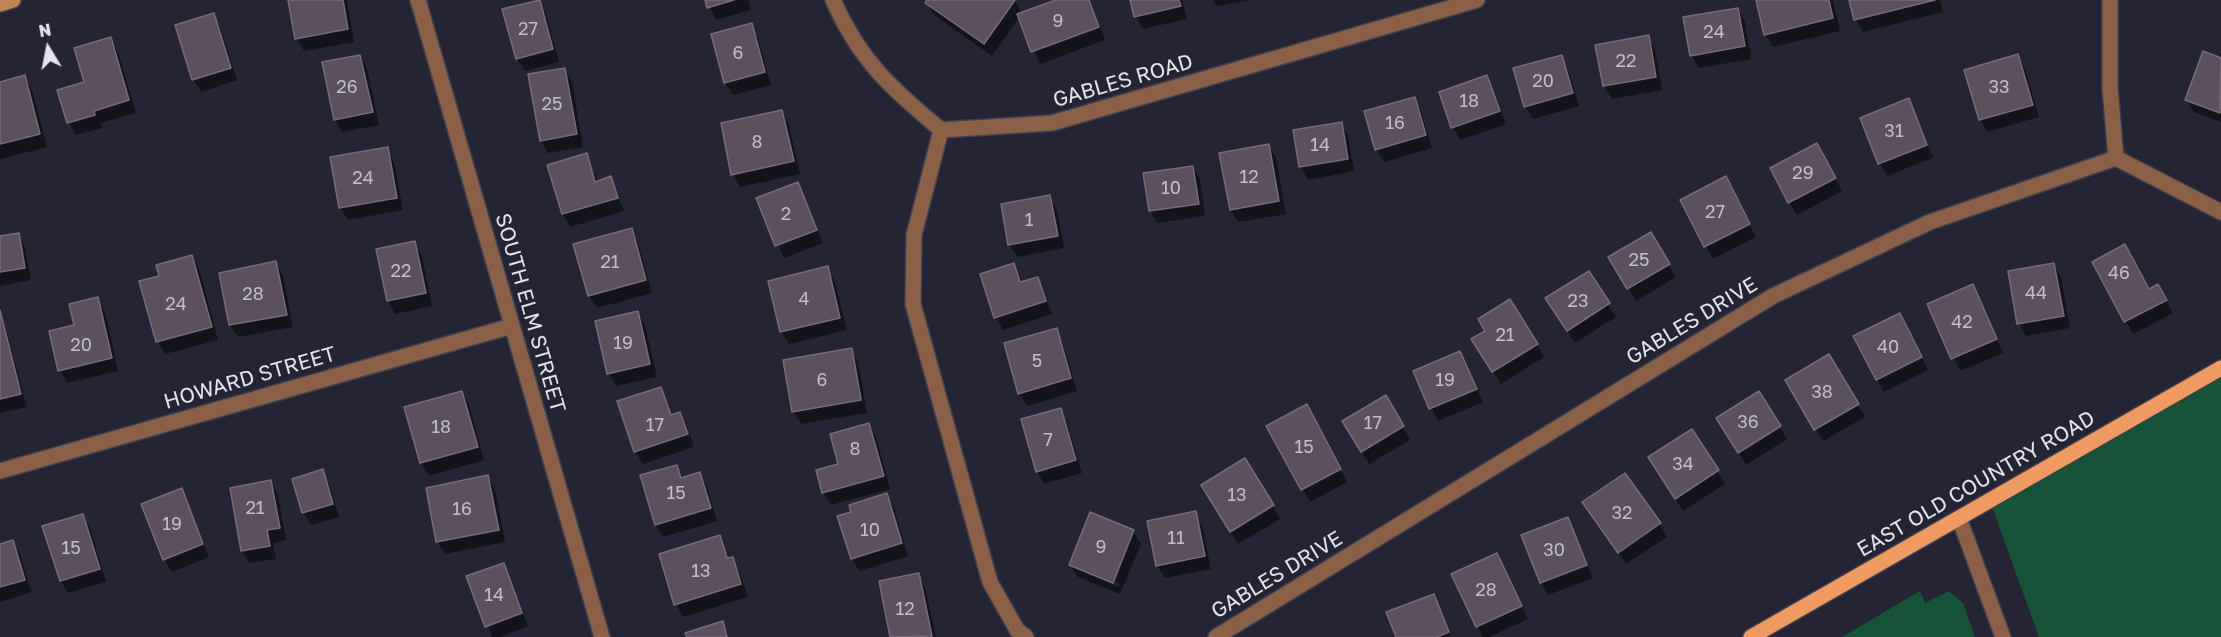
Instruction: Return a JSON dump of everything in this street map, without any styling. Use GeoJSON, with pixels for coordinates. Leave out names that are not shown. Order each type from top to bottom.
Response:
{"type":"FeatureCollection","features":[{"type":"Feature","properties":{"kind":"main road"},"geometry":{"type":"LineString","coordinates":[[0,4],[12,0]]}},
{"type":"Feature","properties":{"kind":"main road","name":"EAST OLD COUNTRY ROAD"},"geometry":{"type":"LineString","coordinates":[[1751,637],[2221,368]]}},
{"type":"Feature","properties":{"kind":"street","name":"SOUTH ELM STREET"},"geometry":{"type":"LineString","coordinates":[[418,0],[603,637]]}},
{"type":"Feature","properties":{"kind":"street"},"geometry":{"type":"LineString","coordinates":[[833,0],[846,30],[877,75],[941,130],[914,235],[913,304],[990,582],[1017,630],[1026,637]]}},
{"type":"Feature","properties":{"kind":"street","name":"GABLES ROAD"},"geometry":{"type":"LineString","coordinates":[[941,130],[1052,123],[1477,0]]}},
{"type":"Feature","properties":{"kind":"street"},"geometry":{"type":"LineString","coordinates":[[2109,0],[2110,88],[2116,158],[2221,212]]}},
{"type":"Feature","properties":{"kind":"street","name":"GABLES DRIVE"},"geometry":{"type":"LineString","coordinates":[[1216,637],[1773,296],[1930,222],[2116,158]]}},
{"type":"Feature","properties":{"kind":"street","name":"HOWARD STREET"},"geometry":{"type":"LineString","coordinates":[[0,471],[512,326]]}},
{"type":"Feature","properties":{"kind":"street"},"geometry":{"type":"LineString","coordinates":[[1959,518],[2003,637]]}},
{"type":"Feature","properties":{"kind":"green space"},"geometry":{"type":"Polygon","coordinates":[[[2221,370],[2221,637],[2039,637],[1991,504],[2221,370]]]}},
{"type":"Feature","properties":{"kind":"green space"},"geometry":{"type":"Polygon","coordinates":[[[1920,591],[1925,603],[1949,591],[1963,603],[1975,637],[1842,637],[1920,591]]]}},
{"type":"Feature","properties":{"kind":"building"},"geometry":{"type":"Polygon","coordinates":[[[288,0],[343,0],[348,29],[295,39],[288,0]]]}},
{"type":"Feature","properties":{"kind":"building"},"geometry":{"type":"Polygon","coordinates":[[[540,0],[553,49],[516,59],[502,9],[540,0]]]}},
{"type":"Feature","properties":{"kind":"building"},"geometry":{"type":"Polygon","coordinates":[[[705,0],[734,0],[707,8],[705,0]]]}},
{"type":"Feature","properties":{"kind":"building"},"geometry":{"type":"Polygon","coordinates":[[[927,0],[1015,0],[984,44],[925,3],[927,0]]]}},
{"type":"Feature","properties":{"kind":"building"},"geometry":{"type":"Polygon","coordinates":[[[1056,0],[1089,0],[1099,27],[1031,52],[1017,14],[1056,0]]]}},
{"type":"Feature","properties":{"kind":"building"},"geometry":{"type":"Polygon","coordinates":[[[1130,0],[1179,0],[1181,6],[1134,17],[1130,0]]]}},
{"type":"Feature","properties":{"kind":"building"},"geometry":{"type":"Polygon","coordinates":[[[1756,0],[1829,0],[1833,18],[1764,35],[1756,0]]]}},
{"type":"Feature","properties":{"kind":"building"},"geometry":{"type":"Polygon","coordinates":[[[1849,0],[1935,0],[1854,20],[1849,0]]]}},
{"type":"Feature","properties":{"kind":"building"},"geometry":{"type":"Polygon","coordinates":[[[1738,8],[1745,46],[1690,56],[1683,17],[1738,8]]]}},
{"type":"Feature","properties":{"kind":"building"},"geometry":{"type":"Polygon","coordinates":[[[214,13],[231,68],[192,80],[175,25],[214,13]]]}},
{"type":"Feature","properties":{"kind":"building"},"geometry":{"type":"Polygon","coordinates":[[[752,23],[765,72],[724,83],[711,34],[752,23]]]}},
{"type":"Feature","properties":{"kind":"building"},"geometry":{"type":"Polygon","coordinates":[[[1649,35],[1656,77],[1603,86],[1595,45],[1649,35]]]}},
{"type":"Feature","properties":{"kind":"building"},"geometry":{"type":"Polygon","coordinates":[[[111,37],[129,100],[94,111],[95,115],[67,123],[57,90],[84,82],[74,48],[111,37]]]}},
{"type":"Feature","properties":{"kind":"building"},"geometry":{"type":"Polygon","coordinates":[[[2203,51],[2221,58],[2220,113],[2185,100],[2203,51]]]}},
{"type":"Feature","properties":{"kind":"building"},"geometry":{"type":"Polygon","coordinates":[[[2018,54],[2033,105],[1979,120],[1964,70],[2018,54]]]}},
{"type":"Feature","properties":{"kind":"building"},"geometry":{"type":"Polygon","coordinates":[[[360,55],[373,112],[334,120],[322,62],[360,55]]]}},
{"type":"Feature","properties":{"kind":"building"},"geometry":{"type":"Polygon","coordinates":[[[1562,55],[1573,93],[1524,107],[1513,68],[1562,55]]]}},
{"type":"Feature","properties":{"kind":"building"},"geometry":{"type":"Polygon","coordinates":[[[565,68],[577,134],[540,141],[528,74],[565,68]]]}},
{"type":"Feature","properties":{"kind":"building"},"geometry":{"type":"Polygon","coordinates":[[[25,75],[40,134],[0,144],[0,82],[25,75]]]}},
{"type":"Feature","properties":{"kind":"building"},"geometry":{"type":"Polygon","coordinates":[[[1487,75],[1500,111],[1451,128],[1439,92],[1487,75]]]}},
{"type":"Feature","properties":{"kind":"building"},"geometry":{"type":"Polygon","coordinates":[[[1415,97],[1426,135],[1375,150],[1364,111],[1415,97]]]}},
{"type":"Feature","properties":{"kind":"building"},"geometry":{"type":"Polygon","coordinates":[[[1909,98],[1927,145],[1878,164],[1860,118],[1909,98]]]}},
{"type":"Feature","properties":{"kind":"building"},"geometry":{"type":"Polygon","coordinates":[[[782,110],[794,161],[731,175],[721,123],[782,110]]]}},
{"type":"Feature","properties":{"kind":"building"},"geometry":{"type":"Polygon","coordinates":[[[1342,122],[1348,159],[1299,167],[1293,130],[1342,122]]]}},
{"type":"Feature","properties":{"kind":"building"},"geometry":{"type":"Polygon","coordinates":[[[1817,143],[1836,178],[1788,203],[1770,168],[1817,143]]]}},
{"type":"Feature","properties":{"kind":"building"},"geometry":{"type":"Polygon","coordinates":[[[1269,144],[1279,201],[1230,210],[1219,153],[1269,144]]]}},
{"type":"Feature","properties":{"kind":"building"},"geometry":{"type":"Polygon","coordinates":[[[388,147],[397,198],[339,208],[330,157],[388,147]]]}},
{"type":"Feature","properties":{"kind":"building"},"geometry":{"type":"Polygon","coordinates":[[[587,153],[595,182],[611,176],[618,198],[562,214],[547,165],[587,153]]]}},
{"type":"Feature","properties":{"kind":"building"},"geometry":{"type":"Polygon","coordinates":[[[1193,166],[1199,204],[1149,211],[1143,173],[1193,166]]]}},
{"type":"Feature","properties":{"kind":"building"},"geometry":{"type":"Polygon","coordinates":[[[1726,176],[1750,224],[1704,247],[1680,200],[1726,176]]]}},
{"type":"Feature","properties":{"kind":"building"},"geometry":{"type":"Polygon","coordinates":[[[798,182],[817,230],[775,246],[756,198],[798,182]]]}},
{"type":"Feature","properties":{"kind":"building"},"geometry":{"type":"Polygon","coordinates":[[[1050,195],[1058,236],[1008,245],[1001,204],[1050,195]]]}},
{"type":"Feature","properties":{"kind":"building"},"geometry":{"type":"Polygon","coordinates":[[[632,228],[646,280],[588,296],[573,244],[632,228]]]}},
{"type":"Feature","properties":{"kind":"building"},"geometry":{"type":"Polygon","coordinates":[[[1651,232],[1670,264],[1627,289],[1608,257],[1651,232]]]}},
{"type":"Feature","properties":{"kind":"building"},"geometry":{"type":"Polygon","coordinates":[[[19,233],[25,268],[0,272],[0,236],[19,233]]]}},
{"type":"Feature","properties":{"kind":"building"},"geometry":{"type":"Polygon","coordinates":[[[415,241],[426,293],[387,301],[376,249],[415,241]]]}},
{"type":"Feature","properties":{"kind":"building"},"geometry":{"type":"Polygon","coordinates":[[[2125,244],[2149,289],[2158,284],[2167,300],[2124,322],[2092,262],[2125,244]]]}},
{"type":"Feature","properties":{"kind":"building"},"geometry":{"type":"Polygon","coordinates":[[[192,255],[212,327],[156,342],[139,281],[159,276],[156,265],[192,255]]]}},
{"type":"Feature","properties":{"kind":"building"},"geometry":{"type":"Polygon","coordinates":[[[276,261],[287,315],[229,325],[219,273],[276,261]]]}},
{"type":"Feature","properties":{"kind":"building"},"geometry":{"type":"Polygon","coordinates":[[[1014,263],[1020,282],[1038,277],[1046,301],[994,318],[980,274],[1014,263]]]}},
{"type":"Feature","properties":{"kind":"building"},"geometry":{"type":"Polygon","coordinates":[[[2054,263],[2064,316],[2017,324],[2008,271],[2054,263]]]}},
{"type":"Feature","properties":{"kind":"building"},"geometry":{"type":"Polygon","coordinates":[[[828,266],[840,318],[780,332],[768,281],[828,266]]]}},
{"type":"Feature","properties":{"kind":"building"},"geometry":{"type":"Polygon","coordinates":[[[1589,271],[1610,303],[1567,331],[1545,298],[1589,271]]]}},
{"type":"Feature","properties":{"kind":"building"},"geometry":{"type":"Polygon","coordinates":[[[1973,284],[1997,339],[1951,359],[1927,304],[1973,284]]]}},
{"type":"Feature","properties":{"kind":"building"},"geometry":{"type":"Polygon","coordinates":[[[98,297],[112,358],[58,371],[49,331],[74,325],[69,304],[98,297]]]}},
{"type":"Feature","properties":{"kind":"building"},"geometry":{"type":"Polygon","coordinates":[[[1510,299],[1538,344],[1492,372],[1471,339],[1485,331],[1478,319],[1510,299]]]}},
{"type":"Feature","properties":{"kind":"building"},"geometry":{"type":"Polygon","coordinates":[[[0,310],[21,394],[0,399],[0,310]]]}},
{"type":"Feature","properties":{"kind":"building"},"geometry":{"type":"Polygon","coordinates":[[[638,311],[650,364],[607,374],[595,321],[638,311]]]}},
{"type":"Feature","properties":{"kind":"building"},"geometry":{"type":"Polygon","coordinates":[[[1900,313],[1922,357],[1876,380],[1853,336],[1900,313]]]}},
{"type":"Feature","properties":{"kind":"building"},"geometry":{"type":"Polygon","coordinates":[[[1057,328],[1071,378],[1018,394],[1004,343],[1057,328]]]}},
{"type":"Feature","properties":{"kind":"building"},"geometry":{"type":"Polygon","coordinates":[[[852,348],[861,400],[792,412],[783,360],[852,348]]]}},
{"type":"Feature","properties":{"kind":"building"},"geometry":{"type":"Polygon","coordinates":[[[1460,351],[1477,389],[1429,409],[1413,371],[1460,351]]]}},
{"type":"Feature","properties":{"kind":"building"},"geometry":{"type":"Polygon","coordinates":[[[1829,354],[1859,404],[1814,430],[1785,380],[1829,354]]]}},
{"type":"Feature","properties":{"kind":"building"},"geometry":{"type":"Polygon","coordinates":[[[661,387],[671,415],[680,412],[688,434],[634,452],[617,401],[661,387]]]}},
{"type":"Feature","properties":{"kind":"building"},"geometry":{"type":"Polygon","coordinates":[[[462,391],[478,447],[420,463],[404,407],[462,391]]]}},
{"type":"Feature","properties":{"kind":"building"},"geometry":{"type":"Polygon","coordinates":[[[1759,391],[1781,426],[1738,453],[1716,418],[1759,391]]]}},
{"type":"Feature","properties":{"kind":"building"},"geometry":{"type":"Polygon","coordinates":[[[1386,395],[1404,426],[1361,452],[1342,421],[1386,395]]]}},
{"type":"Feature","properties":{"kind":"building"},"geometry":{"type":"Polygon","coordinates":[[[1307,404],[1341,469],[1301,490],[1266,426],[1307,404]]]}},
{"type":"Feature","properties":{"kind":"building"},"geometry":{"type":"Polygon","coordinates":[[[1061,408],[1076,460],[1036,472],[1021,419],[1061,408]]]}},
{"type":"Feature","properties":{"kind":"building"},"geometry":{"type":"Polygon","coordinates":[[[869,423],[884,476],[822,493],[816,470],[838,464],[830,434],[869,423]]]}},
{"type":"Feature","properties":{"kind":"building"},"geometry":{"type":"Polygon","coordinates":[[[1692,429],[1719,470],[1675,499],[1648,457],[1692,429]]]}},
{"type":"Feature","properties":{"kind":"building"},"geometry":{"type":"Polygon","coordinates":[[[1245,458],[1274,505],[1230,532],[1201,485],[1245,458]]]}},
{"type":"Feature","properties":{"kind":"building"},"geometry":{"type":"Polygon","coordinates":[[[677,465],[681,478],[700,472],[711,508],[655,525],[640,475],[677,465]]]}},
{"type":"Feature","properties":{"kind":"building"},"geometry":{"type":"Polygon","coordinates":[[[323,469],[333,504],[302,513],[292,479],[323,469]]]}},
{"type":"Feature","properties":{"kind":"building"},"geometry":{"type":"Polygon","coordinates":[[[1625,473],[1661,523],[1618,553],[1582,502],[1625,473]]]}},
{"type":"Feature","properties":{"kind":"building"},"geometry":{"type":"Polygon","coordinates":[[[488,475],[499,530],[436,542],[426,488],[488,475]]]}},
{"type":"Feature","properties":{"kind":"building"},"geometry":{"type":"Polygon","coordinates":[[[271,480],[280,528],[267,530],[270,546],[241,551],[230,488],[271,480]]]}},
{"type":"Feature","properties":{"kind":"building"},"geometry":{"type":"Polygon","coordinates":[[[182,488],[203,544],[163,560],[141,504],[182,488]]]}},
{"type":"Feature","properties":{"kind":"building"},"geometry":{"type":"Polygon","coordinates":[[[887,493],[902,543],[851,559],[837,516],[851,512],[849,505],[887,493]]]}},
{"type":"Feature","properties":{"kind":"building"},"geometry":{"type":"Polygon","coordinates":[[[1196,511],[1205,556],[1156,566],[1147,521],[1196,511]]]}},
{"type":"Feature","properties":{"kind":"building"},"geometry":{"type":"Polygon","coordinates":[[[1090,512],[1134,530],[1113,583],[1069,565],[1090,512]]]}},
{"type":"Feature","properties":{"kind":"building"},"geometry":{"type":"Polygon","coordinates":[[[83,514],[100,569],[60,581],[42,526],[83,514]]]}},
{"type":"Feature","properties":{"kind":"building"},"geometry":{"type":"Polygon","coordinates":[[[1568,517],[1587,565],[1540,583],[1521,535],[1568,517]]]}},
{"type":"Feature","properties":{"kind":"building"},"geometry":{"type":"Polygon","coordinates":[[[720,535],[727,558],[733,557],[741,584],[674,605],[659,554],[720,535]]]}},
{"type":"Feature","properties":{"kind":"building"},"geometry":{"type":"Polygon","coordinates":[[[13,540],[25,580],[0,587],[0,544],[13,540]]]}},
{"type":"Feature","properties":{"kind":"building"},"geometry":{"type":"Polygon","coordinates":[[[1497,553],[1522,606],[1476,627],[1451,574],[1497,553]]]}},
{"type":"Feature","properties":{"kind":"building"},"geometry":{"type":"Polygon","coordinates":[[[504,563],[522,613],[485,627],[466,576],[504,563]]]}},
{"type":"Feature","properties":{"kind":"building"},"geometry":{"type":"Polygon","coordinates":[[[919,573],[932,636],[890,637],[879,581],[919,573]]]}},
{"type":"Feature","properties":{"kind":"building"},"geometry":{"type":"Polygon","coordinates":[[[1434,594],[1449,632],[1437,637],[1396,637],[1386,612],[1434,594]]]}},
{"type":"Feature","properties":{"kind":"building"},"geometry":{"type":"Polygon","coordinates":[[[723,621],[727,637],[687,637],[685,633],[723,621]]]}}]}
